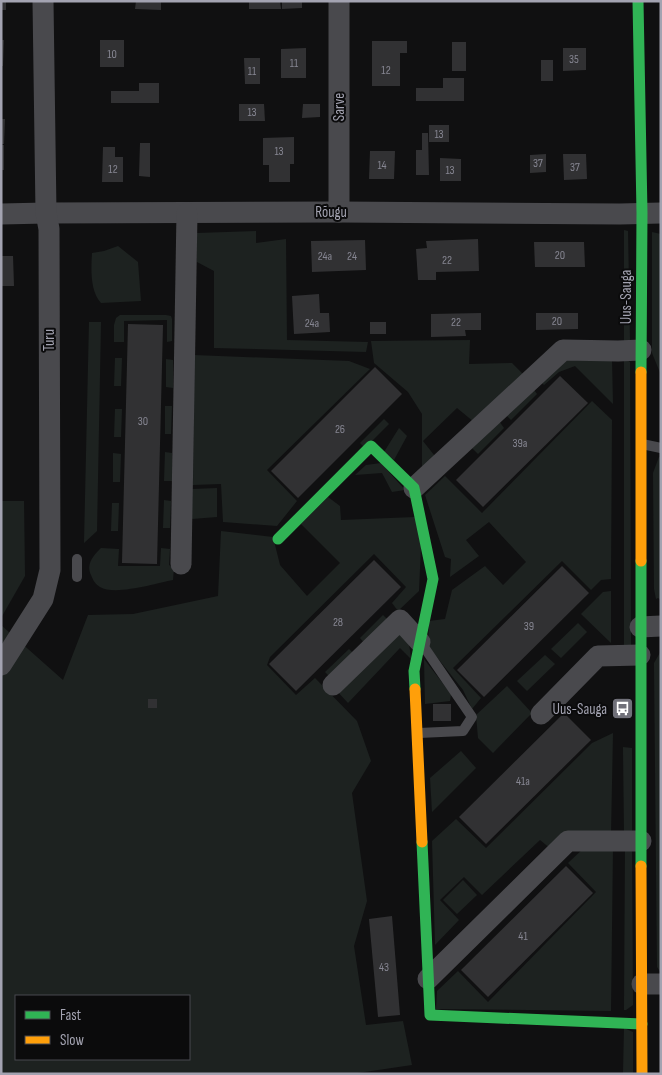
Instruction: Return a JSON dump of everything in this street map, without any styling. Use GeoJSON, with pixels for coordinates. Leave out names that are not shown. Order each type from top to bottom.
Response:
{"type":"FeatureCollection","features":[{"type":"Feature","properties":{"kind":"street","name":"Turu"},"geometry":{"type":"LineString","coordinates":[[1,665],[43,599],[50,570],[49,229],[46,213],[43,1]]}},
{"type":"Feature","properties":{"kind":"street","name":"Sarve"},"geometry":{"type":"LineString","coordinates":[[339,1],[339,212]]}},
{"type":"Feature","properties":{"kind":"street","name":"Uus-Sauga"},"geometry":{"type":"LineString","coordinates":[[638,1],[651,213],[641,350],[641,841],[651,984],[642,1024],[642,1074]]}},
{"type":"Feature","properties":{"kind":"street"},"geometry":{"type":"LineString","coordinates":[[181,564],[188,213]]}},
{"type":"Feature","properties":{"kind":"street","name":"Rõugu"},"geometry":{"type":"LineString","coordinates":[[1,214],[651,213]]}},
{"type":"Feature","properties":{"kind":"street"},"geometry":{"type":"LineString","coordinates":[[414,488],[563,350],[618,352],[641,350]]}},
{"type":"Feature","properties":{"kind":"street"},"geometry":{"type":"LineString","coordinates":[[278,539],[371,446],[414,488],[433,580],[414,670],[430,1015],[642,1024]]}},
{"type":"Feature","properties":{"kind":"street"},"geometry":{"type":"LineString","coordinates":[[332,685],[400,620],[420,642]]}},
{"type":"Feature","properties":{"kind":"street"},"geometry":{"type":"LineString","coordinates":[[640,627],[661,626]]}},
{"type":"Feature","properties":{"kind":"street"},"geometry":{"type":"LineString","coordinates":[[541,714],[598,656],[640,655]]}},
{"type":"Feature","properties":{"kind":"street"},"geometry":{"type":"LineString","coordinates":[[428,980],[568,841],[641,841]]}},
{"type":"Feature","properties":{"kind":"lane"},"geometry":{"type":"LineString","coordinates":[[642,444],[661,448]]}},
{"type":"Feature","properties":{"kind":"lane"},"geometry":{"type":"LineString","coordinates":[[77,559],[77,577]]}},
{"type":"Feature","properties":{"kind":"lane"},"geometry":{"type":"LineString","coordinates":[[417,733],[463,731],[472,717],[420,642]]}},
{"type":"Feature","properties":{"kind":"shaded area"},"geometry":{"type":"Polygon","coordinates":[[[624,230],[628,231],[630,341],[624,341],[624,230]]]}},
{"type":"Feature","properties":{"kind":"shaded area"},"geometry":{"type":"Polygon","coordinates":[[[256,231],[256,243],[286,239],[287,340],[368,342],[366,352],[214,348],[214,271],[197,262],[197,233],[256,231]]]}},
{"type":"Feature","properties":{"kind":"shaded area"},"geometry":{"type":"Polygon","coordinates":[[[652,232],[661,234],[661,375],[652,353],[652,232]]]}},
{"type":"Feature","properties":{"kind":"shaded area"},"geometry":{"type":"Polygon","coordinates":[[[118,246],[138,262],[141,301],[101,303],[97,298],[93,286],[92,253],[118,246]]]}},
{"type":"Feature","properties":{"kind":"shaded area"},"geometry":{"type":"Polygon","coordinates":[[[120,315],[171,316],[172,341],[167,342],[167,320],[124,321],[124,342],[114,342],[114,325],[116,318],[120,315]]]}},
{"type":"Feature","properties":{"kind":"shaded area"},"geometry":{"type":"Polygon","coordinates":[[[89,322],[101,322],[97,531],[84,543],[89,322]]]}},
{"type":"Feature","properties":{"kind":"shaded area"},"geometry":{"type":"Polygon","coordinates":[[[470,340],[469,364],[512,363],[523,374],[474,422],[457,408],[423,441],[438,460],[422,476],[422,414],[408,392],[374,363],[371,341],[470,340]]]}},
{"type":"Feature","properties":{"kind":"shaded area"},"geometry":{"type":"Polygon","coordinates":[[[194,355],[349,361],[370,369],[267,470],[297,501],[277,526],[223,522],[221,484],[193,485],[194,355]]]}},
{"type":"Feature","properties":{"kind":"shaded area"},"geometry":{"type":"Polygon","coordinates":[[[567,357],[612,359],[613,404],[575,366],[559,372],[544,385],[539,380],[567,357]]]}},
{"type":"Feature","properties":{"kind":"shaded area"},"geometry":{"type":"Polygon","coordinates":[[[624,357],[630,362],[631,648],[624,647],[624,357]]]}},
{"type":"Feature","properties":{"kind":"shaded area"},"geometry":{"type":"Polygon","coordinates":[[[115,358],[122,358],[121,386],[114,386],[115,358]]]}},
{"type":"Feature","properties":{"kind":"shaded area"},"geometry":{"type":"Polygon","coordinates":[[[166,359],[173,360],[173,388],[166,387],[166,359]]]}},
{"type":"Feature","properties":{"kind":"shaded area"},"geometry":{"type":"Polygon","coordinates":[[[532,387],[537,394],[511,420],[505,414],[532,387]]]}},
{"type":"Feature","properties":{"kind":"shaded area"},"geometry":{"type":"Polygon","coordinates":[[[592,401],[612,420],[611,579],[601,580],[591,590],[562,561],[453,668],[481,698],[472,709],[463,690],[428,646],[429,621],[445,619],[452,590],[485,566],[503,585],[526,562],[489,522],[466,540],[479,556],[450,577],[451,559],[445,557],[425,495],[445,476],[482,513],[592,401]]]}},
{"type":"Feature","properties":{"kind":"shaded area"},"geometry":{"type":"Polygon","coordinates":[[[165,406],[172,406],[171,434],[165,434],[165,406]]]}},
{"type":"Feature","properties":{"kind":"shaded area"},"geometry":{"type":"Polygon","coordinates":[[[115,409],[122,409],[121,437],[114,437],[115,409]]]}},
{"type":"Feature","properties":{"kind":"shaded area"},"geometry":{"type":"Polygon","coordinates":[[[384,419],[389,424],[365,448],[360,443],[384,419]]]}},
{"type":"Feature","properties":{"kind":"shaded area"},"geometry":{"type":"Polygon","coordinates":[[[499,421],[504,428],[478,454],[472,448],[499,421]]]}},
{"type":"Feature","properties":{"kind":"shaded area"},"geometry":{"type":"Polygon","coordinates":[[[399,428],[407,436],[394,460],[384,452],[399,428]]]}},
{"type":"Feature","properties":{"kind":"shaded area"},"geometry":{"type":"Polygon","coordinates":[[[165,452],[172,453],[172,481],[164,481],[165,452]]]}},
{"type":"Feature","properties":{"kind":"shaded area"},"geometry":{"type":"Polygon","coordinates":[[[113,453],[121,454],[120,482],[113,482],[113,453]]]}},
{"type":"Feature","properties":{"kind":"shaded area"},"geometry":{"type":"Polygon","coordinates":[[[659,457],[661,457],[661,600],[656,599],[654,589],[653,473],[659,457]]]}},
{"type":"Feature","properties":{"kind":"shaded area"},"geometry":{"type":"Polygon","coordinates":[[[381,463],[405,490],[392,492],[382,473],[355,475],[366,465],[381,463]]]}},
{"type":"Feature","properties":{"kind":"shaded area"},"geometry":{"type":"Polygon","coordinates":[[[217,488],[217,517],[192,519],[192,489],[217,488]]]}},
{"type":"Feature","properties":{"kind":"shaded area"},"geometry":{"type":"Polygon","coordinates":[[[328,497],[340,506],[341,520],[415,517],[421,546],[419,591],[398,611],[392,603],[406,587],[374,554],[270,657],[267,665],[296,695],[315,678],[357,721],[371,761],[352,793],[367,901],[354,946],[366,1025],[403,1021],[412,1065],[351,1074],[1,1074],[1,625],[63,680],[88,615],[133,614],[218,596],[221,531],[273,537],[280,565],[307,596],[340,563],[301,524],[328,497]]]}},
{"type":"Feature","properties":{"kind":"shaded area"},"geometry":{"type":"Polygon","coordinates":[[[164,500],[171,501],[170,528],[163,528],[164,500]]]}},
{"type":"Feature","properties":{"kind":"shaded area"},"geometry":{"type":"Polygon","coordinates":[[[1,501],[24,501],[25,576],[1,618],[1,501]]]}},
{"type":"Feature","properties":{"kind":"shaded area"},"geometry":{"type":"Polygon","coordinates":[[[112,503],[119,503],[118,531],[111,531],[112,503]]]}},
{"type":"Feature","properties":{"kind":"shaded area"},"geometry":{"type":"Polygon","coordinates":[[[101,548],[119,549],[118,566],[160,566],[161,548],[170,549],[169,565],[174,568],[173,580],[125,590],[100,587],[93,580],[89,567],[93,557],[101,548]]]}},
{"type":"Feature","properties":{"kind":"shaded area"},"geometry":{"type":"Polygon","coordinates":[[[611,591],[611,643],[581,614],[603,592],[611,591]]]}},
{"type":"Feature","properties":{"kind":"shaded area"},"geometry":{"type":"Polygon","coordinates":[[[383,615],[389,621],[365,644],[360,638],[383,615]]]}},
{"type":"Feature","properties":{"kind":"shaded area"},"geometry":{"type":"Polygon","coordinates":[[[578,623],[587,632],[561,658],[551,649],[578,623]]]}},
{"type":"Feature","properties":{"kind":"shaded area"},"geometry":{"type":"Polygon","coordinates":[[[397,634],[405,637],[407,640],[411,659],[400,648],[348,703],[336,690],[397,634]]]}},
{"type":"Feature","properties":{"kind":"shaded area"},"geometry":{"type":"Polygon","coordinates":[[[349,649],[355,655],[330,677],[325,672],[349,649]]]}},
{"type":"Feature","properties":{"kind":"shaded area"},"geometry":{"type":"Polygon","coordinates":[[[661,651],[661,973],[657,967],[654,663],[661,651]]]}},
{"type":"Feature","properties":{"kind":"shaded area"},"geometry":{"type":"Polygon","coordinates":[[[545,655],[555,664],[527,691],[517,681],[545,655]]]}},
{"type":"Feature","properties":{"kind":"shaded area"},"geometry":{"type":"Polygon","coordinates":[[[424,659],[451,694],[450,701],[425,704],[424,659]]]}},
{"type":"Feature","properties":{"kind":"shaded area"},"geometry":{"type":"Polygon","coordinates":[[[507,686],[532,713],[493,753],[478,738],[476,715],[507,686]]]}},
{"type":"Feature","properties":{"kind":"shaded area"},"geometry":{"type":"Polygon","coordinates":[[[613,733],[611,835],[551,849],[540,840],[482,895],[464,877],[440,900],[459,920],[435,945],[432,841],[456,819],[486,848],[592,743],[613,733]]]}},
{"type":"Feature","properties":{"kind":"shaded area"},"geometry":{"type":"Polygon","coordinates":[[[623,747],[632,748],[632,832],[624,831],[623,747]]]}},
{"type":"Feature","properties":{"kind":"shaded area"},"geometry":{"type":"Polygon","coordinates":[[[461,751],[476,768],[432,812],[430,778],[461,751]]]}},
{"type":"Feature","properties":{"kind":"shaded area"},"geometry":{"type":"Polygon","coordinates":[[[585,847],[613,847],[611,1011],[436,1009],[437,991],[458,971],[488,1002],[596,892],[568,863],[585,847]]]}},
{"type":"Feature","properties":{"kind":"shaded area"},"geometry":{"type":"Polygon","coordinates":[[[625,848],[632,849],[633,1005],[624,1010],[625,848]]]}},
{"type":"Feature","properties":{"kind":"shaded area"},"geometry":{"type":"Polygon","coordinates":[[[463,880],[477,895],[457,914],[443,900],[463,880]]]}},
{"type":"Feature","properties":{"kind":"shaded area"},"geometry":{"type":"Polygon","coordinates":[[[624,1028],[633,1032],[633,1074],[623,1074],[624,1028]]]}},
{"type":"Feature","properties":{"kind":"building"},"geometry":{"type":"Polygon","coordinates":[[[1,1],[6,1],[6,10],[1,10],[1,1]]]}},
{"type":"Feature","properties":{"kind":"building"},"geometry":{"type":"Polygon","coordinates":[[[136,1],[161,1],[161,10],[135,9],[136,1]]]}},
{"type":"Feature","properties":{"kind":"building"},"geometry":{"type":"Polygon","coordinates":[[[249,1],[280,1],[281,9],[249,9],[249,1]]]}},
{"type":"Feature","properties":{"kind":"building"},"geometry":{"type":"Polygon","coordinates":[[[282,1],[302,1],[302,8],[282,9],[282,1]]]}},
{"type":"Feature","properties":{"kind":"building"},"geometry":{"type":"Polygon","coordinates":[[[1,40],[4,40],[3,66],[1,66],[1,40]]]}},
{"type":"Feature","properties":{"kind":"building"},"geometry":{"type":"Polygon","coordinates":[[[100,40],[124,40],[124,67],[100,67],[100,40]]]}},
{"type":"Feature","properties":{"kind":"building"},"geometry":{"type":"Polygon","coordinates":[[[372,41],[407,41],[407,53],[400,53],[400,86],[372,86],[372,41]]]}},
{"type":"Feature","properties":{"kind":"building"},"geometry":{"type":"Polygon","coordinates":[[[452,42],[466,42],[466,71],[452,71],[452,42]]]}},
{"type":"Feature","properties":{"kind":"building"},"geometry":{"type":"Polygon","coordinates":[[[306,48],[306,78],[281,78],[281,49],[306,48]]]}},
{"type":"Feature","properties":{"kind":"building"},"geometry":{"type":"Polygon","coordinates":[[[563,48],[586,48],[586,70],[563,71],[563,48]]]}},
{"type":"Feature","properties":{"kind":"building"},"geometry":{"type":"Polygon","coordinates":[[[244,58],[260,58],[260,84],[245,84],[244,58]]]}},
{"type":"Feature","properties":{"kind":"building"},"geometry":{"type":"Polygon","coordinates":[[[541,60],[553,60],[553,81],[541,81],[541,60]]]}},
{"type":"Feature","properties":{"kind":"building"},"geometry":{"type":"Polygon","coordinates":[[[443,78],[464,78],[464,101],[416,101],[416,88],[443,88],[443,78]]]}},
{"type":"Feature","properties":{"kind":"building"},"geometry":{"type":"Polygon","coordinates":[[[139,83],[159,83],[159,103],[111,103],[111,91],[139,91],[139,83]]]}},
{"type":"Feature","properties":{"kind":"building"},"geometry":{"type":"Polygon","coordinates":[[[239,104],[264,104],[265,121],[239,121],[239,104]]]}},
{"type":"Feature","properties":{"kind":"building"},"geometry":{"type":"Polygon","coordinates":[[[303,104],[320,104],[320,117],[302,118],[303,104]]]}},
{"type":"Feature","properties":{"kind":"building"},"geometry":{"type":"Polygon","coordinates":[[[1,119],[5,119],[4,144],[1,144],[1,119]]]}},
{"type":"Feature","properties":{"kind":"building"},"geometry":{"type":"Polygon","coordinates":[[[429,125],[449,125],[449,142],[429,142],[429,125]]]}},
{"type":"Feature","properties":{"kind":"building"},"geometry":{"type":"Polygon","coordinates":[[[422,133],[428,133],[429,175],[416,175],[416,150],[422,150],[422,133]]]}},
{"type":"Feature","properties":{"kind":"building"},"geometry":{"type":"Polygon","coordinates":[[[294,137],[294,164],[290,164],[290,182],[269,182],[269,165],[263,165],[263,138],[294,137]]]}},
{"type":"Feature","properties":{"kind":"building"},"geometry":{"type":"Polygon","coordinates":[[[140,143],[150,143],[150,177],[139,176],[140,143]]]}},
{"type":"Feature","properties":{"kind":"building"},"geometry":{"type":"Polygon","coordinates":[[[1,145],[4,145],[4,170],[1,170],[1,145]]]}},
{"type":"Feature","properties":{"kind":"building"},"geometry":{"type":"Polygon","coordinates":[[[103,147],[115,147],[115,157],[123,157],[123,182],[102,182],[103,147]]]}},
{"type":"Feature","properties":{"kind":"building"},"geometry":{"type":"Polygon","coordinates":[[[370,151],[395,151],[394,179],[369,179],[370,151]]]}},
{"type":"Feature","properties":{"kind":"building"},"geometry":{"type":"Polygon","coordinates":[[[546,154],[546,172],[530,173],[530,155],[546,154]]]}},
{"type":"Feature","properties":{"kind":"building"},"geometry":{"type":"Polygon","coordinates":[[[563,154],[586,154],[587,179],[564,180],[563,154]]]}},
{"type":"Feature","properties":{"kind":"building"},"geometry":{"type":"Polygon","coordinates":[[[440,158],[461,159],[461,181],[440,181],[440,158]]]}},
{"type":"Feature","properties":{"kind":"building"},"geometry":{"type":"Polygon","coordinates":[[[478,239],[479,271],[436,272],[436,280],[418,280],[416,249],[427,248],[426,241],[478,239]]]}},
{"type":"Feature","properties":{"kind":"building"},"geometry":{"type":"Polygon","coordinates":[[[365,240],[366,270],[312,272],[311,241],[365,240]]]}},
{"type":"Feature","properties":{"kind":"building"},"geometry":{"type":"Polygon","coordinates":[[[534,242],[584,242],[585,267],[535,267],[534,242]]]}},
{"type":"Feature","properties":{"kind":"building"},"geometry":{"type":"Polygon","coordinates":[[[1,256],[13,256],[14,286],[1,286],[1,256]]]}},
{"type":"Feature","properties":{"kind":"building"},"geometry":{"type":"Polygon","coordinates":[[[319,294],[320,313],[329,313],[330,332],[294,334],[292,296],[319,294]]]}},
{"type":"Feature","properties":{"kind":"building"},"geometry":{"type":"Polygon","coordinates":[[[481,313],[481,330],[465,330],[466,336],[431,337],[431,314],[481,313]]]}},
{"type":"Feature","properties":{"kind":"building"},"geometry":{"type":"Polygon","coordinates":[[[536,313],[578,313],[578,329],[536,330],[536,313]]]}},
{"type":"Feature","properties":{"kind":"building"},"geometry":{"type":"Polygon","coordinates":[[[370,322],[386,322],[386,334],[370,334],[370,322]]]}},
{"type":"Feature","properties":{"kind":"building"},"geometry":{"type":"Polygon","coordinates":[[[128,324],[163,325],[157,564],[122,563],[128,324]]]}},
{"type":"Feature","properties":{"kind":"building"},"geometry":{"type":"Polygon","coordinates":[[[375,367],[402,394],[298,498],[271,471],[375,367]]]}},
{"type":"Feature","properties":{"kind":"building"},"geometry":{"type":"Polygon","coordinates":[[[560,376],[588,403],[483,507],[456,480],[560,376]]]}},
{"type":"Feature","properties":{"kind":"building"},"geometry":{"type":"Polygon","coordinates":[[[374,560],[401,587],[296,691],[269,664],[374,560]]]}},
{"type":"Feature","properties":{"kind":"building"},"geometry":{"type":"Polygon","coordinates":[[[562,566],[589,593],[484,697],[457,670],[562,566]]]}},
{"type":"Feature","properties":{"kind":"building"},"geometry":{"type":"Polygon","coordinates":[[[148,699],[157,699],[157,708],[148,708],[148,699]]]}},
{"type":"Feature","properties":{"kind":"building"},"geometry":{"type":"Polygon","coordinates":[[[433,704],[451,704],[451,721],[433,721],[433,704]]]}},
{"type":"Feature","properties":{"kind":"building"},"geometry":{"type":"Polygon","coordinates":[[[564,713],[591,740],[486,844],[459,817],[564,713]]]}},
{"type":"Feature","properties":{"kind":"building"},"geometry":{"type":"Polygon","coordinates":[[[566,866],[593,893],[488,997],[461,970],[566,866]]]}},
{"type":"Feature","properties":{"kind":"building"},"geometry":{"type":"Polygon","coordinates":[[[392,916],[400,1015],[378,1017],[369,919],[392,916]]]}},
{"type":"Feature","properties":{"kind":"traffic: fast"},"geometry":{"type":"LineString","coordinates":[[638,1],[642,213],[641,372]]}},
{"type":"Feature","properties":{"kind":"traffic: fast"},"geometry":{"type":"LineString","coordinates":[[278,539],[371,446],[414,488],[433,579],[414,671],[415,689]]}},
{"type":"Feature","properties":{"kind":"traffic: fast"},"geometry":{"type":"LineString","coordinates":[[641,561],[641,866]]}},
{"type":"Feature","properties":{"kind":"traffic: fast"},"geometry":{"type":"LineString","coordinates":[[422,842],[430,1015],[642,1024]]}},
{"type":"Feature","properties":{"kind":"traffic: slow"},"geometry":{"type":"LineString","coordinates":[[641,372],[641,561]]}},
{"type":"Feature","properties":{"kind":"traffic: slow"},"geometry":{"type":"LineString","coordinates":[[415,689],[422,842]]}},
{"type":"Feature","properties":{"kind":"traffic: slow"},"geometry":{"type":"LineString","coordinates":[[641,866],[642,1074]]}},
{"type":"Feature","properties":{"kind":"place","name":"Uus-Sauga"},"geometry":{"type":"Point","coordinates":[623,709]}}]}
